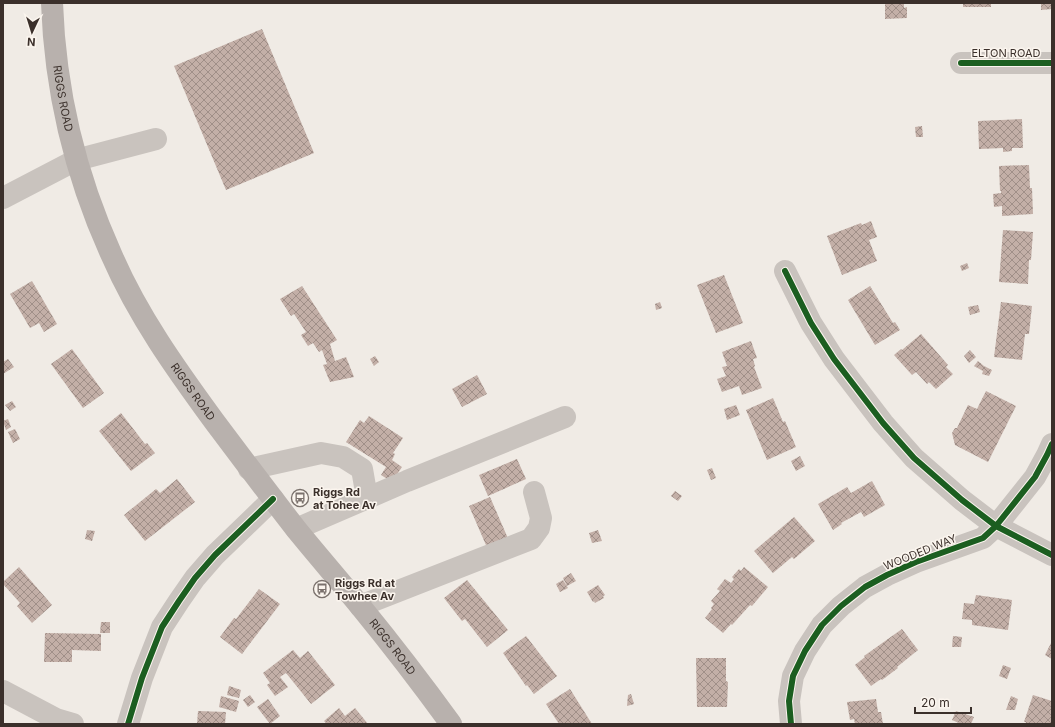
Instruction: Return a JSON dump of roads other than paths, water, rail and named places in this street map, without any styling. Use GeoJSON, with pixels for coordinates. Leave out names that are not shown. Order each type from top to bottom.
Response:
{"type":"FeatureCollection","features":[{"type":"Feature","properties":{"kind":"main road","name":"RIGGS ROAD"},"geometry":{"type":"LineString","coordinates":[[52,3],[58,74],[64,109],[76,160],[92,209],[112,257],[152,332],[182,377],[249,469],[296,529],[395,649],[451,724]]}},
{"type":"Feature","properties":{"kind":"street","name":"ELTON ROAD"},"geometry":{"type":"LineString","coordinates":[[961,63],[1052,63]]}},
{"type":"Feature","properties":{"kind":"street"},"geometry":{"type":"LineString","coordinates":[[3,198],[76,160],[156,139]]}},
{"type":"Feature","properties":{"kind":"street"},"geometry":{"type":"LineString","coordinates":[[785,271],[811,324],[834,359],[882,423],[914,458],[962,500],[996,526],[1052,555]]}},
{"type":"Feature","properties":{"kind":"street"},"geometry":{"type":"LineString","coordinates":[[296,529],[367,498],[565,417]]}},
{"type":"Feature","properties":{"kind":"street","name":"WOODED WAY"},"geometry":{"type":"LineString","coordinates":[[791,724],[789,701],[793,676],[805,651],[822,625],[841,606],[864,587],[916,562],[982,538],[996,526],[1035,477],[1052,444]]}},
{"type":"Feature","properties":{"kind":"street"},"geometry":{"type":"LineString","coordinates":[[249,469],[321,453],[343,457],[362,469],[367,498]]}},
{"type":"Feature","properties":{"kind":"street"},"geometry":{"type":"LineString","coordinates":[[360,606],[531,539],[539,528],[541,518],[534,492]]}},
{"type":"Feature","properties":{"kind":"street"},"geometry":{"type":"LineString","coordinates":[[128,724],[142,678],[162,627],[178,601],[215,555],[273,499]]}},
{"type":"Feature","properties":{"kind":"street"},"geometry":{"type":"LineString","coordinates":[[3,691],[56,719],[73,724]]}},
{"type":"Feature","properties":{"kind":"place","name":"Riggs Rd at Tohee Av"},"geometry":{"type":"Point","coordinates":[300,498]}},
{"type":"Feature","properties":{"kind":"place","name":"Riggs Rd at Towhee Av"},"geometry":{"type":"Point","coordinates":[322,589]}}]}
